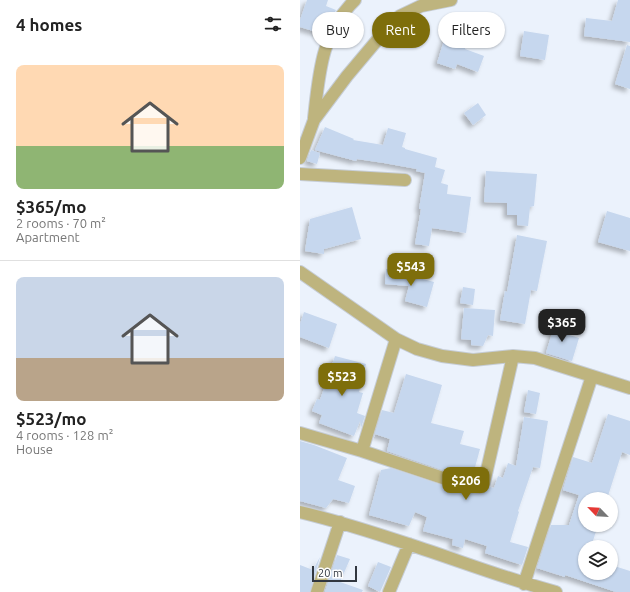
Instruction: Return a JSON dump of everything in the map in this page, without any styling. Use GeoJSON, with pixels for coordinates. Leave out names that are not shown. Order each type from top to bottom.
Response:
{"type":"FeatureCollection","features":[{"type":"Feature","properties":{"kind":"street"},"geometry":{"type":"LineString","coordinates":[[300,158],[314,120],[319,74],[327,42],[345,10],[355,0]]}},
{"type":"Feature","properties":{"kind":"street"},"geometry":{"type":"LineString","coordinates":[[314,120],[347,76],[384,32],[400,16],[417,3],[451,0]]}},
{"type":"Feature","properties":{"kind":"street"},"geometry":{"type":"LineString","coordinates":[[300,174],[405,180]]}},
{"type":"Feature","properties":{"kind":"street"},"geometry":{"type":"LineString","coordinates":[[300,272],[396,339],[417,349],[442,356],[473,360],[513,356],[535,358],[630,388]]}},
{"type":"Feature","properties":{"kind":"street"},"geometry":{"type":"LineString","coordinates":[[362,451],[396,339]]}},
{"type":"Feature","properties":{"kind":"street"},"geometry":{"type":"LineString","coordinates":[[300,433],[362,451],[464,485],[480,487],[484,483],[513,356]]}},
{"type":"Feature","properties":{"kind":"street"},"geometry":{"type":"LineString","coordinates":[[524,584],[592,376]]}},
{"type":"Feature","properties":{"kind":"street"},"geometry":{"type":"LineString","coordinates":[[300,512],[340,522],[524,584],[556,592]]}},
{"type":"Feature","properties":{"kind":"street"},"geometry":{"type":"LineString","coordinates":[[317,592],[340,522]]}},
{"type":"Feature","properties":{"kind":"street"},"geometry":{"type":"LineString","coordinates":[[389,592],[409,544]]}},
{"type":"Feature","properties":{"kind":"building"},"geometry":{"type":"Polygon","coordinates":[[[307,0],[328,0],[326,6],[336,10],[335,12],[312,12],[312,31],[300,27],[300,20],[307,0]]]}},
{"type":"Feature","properties":{"kind":"building"},"geometry":{"type":"Polygon","coordinates":[[[618,0],[630,0],[630,42],[584,36],[586,18],[612,21],[618,0]]]}},
{"type":"Feature","properties":{"kind":"building"},"geometry":{"type":"Polygon","coordinates":[[[524,31],[549,35],[545,60],[520,56],[524,31]]]}},
{"type":"Feature","properties":{"kind":"building"},"geometry":{"type":"Polygon","coordinates":[[[627,45],[630,46],[630,89],[615,84],[627,45]]]}},
{"type":"Feature","properties":{"kind":"building"},"geometry":{"type":"Polygon","coordinates":[[[442,48],[465,48],[484,56],[478,72],[457,64],[455,69],[437,63],[442,48]]]}},
{"type":"Feature","properties":{"kind":"building"},"geometry":{"type":"Polygon","coordinates":[[[478,103],[486,115],[473,125],[464,113],[478,103]]]}},
{"type":"Feature","properties":{"kind":"building"},"geometry":{"type":"Polygon","coordinates":[[[325,127],[354,139],[353,140],[383,145],[388,128],[406,133],[402,147],[437,158],[435,167],[445,170],[441,183],[448,185],[447,194],[471,197],[466,233],[432,228],[429,246],[415,244],[425,173],[416,171],[417,169],[384,163],[357,159],[356,161],[315,150],[325,127]]]}},
{"type":"Feature","properties":{"kind":"building"},"geometry":{"type":"Polygon","coordinates":[[[311,150],[320,153],[317,164],[307,161],[311,150]]]}},
{"type":"Feature","properties":{"kind":"building"},"geometry":{"type":"Polygon","coordinates":[[[486,171],[537,174],[534,206],[530,207],[528,226],[517,225],[517,215],[507,215],[507,203],[484,202],[486,171]]]}},
{"type":"Feature","properties":{"kind":"building"},"geometry":{"type":"Polygon","coordinates":[[[352,207],[361,239],[324,249],[324,254],[305,251],[310,219],[352,207]]]}},
{"type":"Feature","properties":{"kind":"building"},"geometry":{"type":"Polygon","coordinates":[[[607,211],[630,218],[630,251],[598,242],[607,211]]]}},
{"type":"Feature","properties":{"kind":"building"},"geometry":{"type":"Polygon","coordinates":[[[517,235],[547,241],[537,291],[531,290],[525,324],[500,320],[505,291],[507,292],[517,235]]]}},
{"type":"Feature","properties":{"kind":"building"},"geometry":{"type":"Polygon","coordinates":[[[386,269],[400,270],[400,273],[434,282],[427,307],[405,301],[409,286],[385,284],[386,269]]]}},
{"type":"Feature","properties":{"kind":"building"},"geometry":{"type":"Polygon","coordinates":[[[463,287],[475,289],[473,305],[460,303],[463,287]]]}},
{"type":"Feature","properties":{"kind":"building"},"geometry":{"type":"Polygon","coordinates":[[[464,308],[495,310],[493,336],[488,335],[483,346],[471,345],[471,340],[461,339],[464,308]]]}},
{"type":"Feature","properties":{"kind":"building"},"geometry":{"type":"Polygon","coordinates":[[[304,312],[337,324],[329,348],[300,337],[300,324],[304,312]]]}},
{"type":"Feature","properties":{"kind":"building"},"geometry":{"type":"Polygon","coordinates":[[[555,323],[569,327],[566,334],[579,338],[572,361],[546,353],[555,323]]]}},
{"type":"Feature","properties":{"kind":"building"},"geometry":{"type":"Polygon","coordinates":[[[335,356],[366,364],[359,392],[363,393],[357,413],[365,416],[361,428],[360,421],[354,436],[319,423],[322,415],[312,411],[317,399],[320,400],[335,356]]]}},
{"type":"Feature","properties":{"kind":"building"},"geometry":{"type":"Polygon","coordinates":[[[406,374],[442,385],[431,423],[464,431],[460,444],[480,449],[472,478],[466,478],[387,451],[390,439],[375,434],[373,440],[382,410],[394,413],[406,374]]]}},
{"type":"Feature","properties":{"kind":"building"},"geometry":{"type":"Polygon","coordinates":[[[528,390],[540,393],[536,414],[524,412],[528,390]]]}},
{"type":"Feature","properties":{"kind":"building"},"geometry":{"type":"Polygon","coordinates":[[[608,414],[630,421],[630,455],[622,452],[609,492],[578,492],[578,495],[563,490],[573,457],[592,463],[608,414]]]}},
{"type":"Feature","properties":{"kind":"building"},"geometry":{"type":"Polygon","coordinates":[[[524,417],[548,421],[540,468],[533,467],[518,511],[519,512],[510,542],[528,547],[522,565],[485,553],[487,546],[465,539],[463,548],[452,545],[453,539],[423,531],[427,517],[415,512],[409,526],[369,515],[381,470],[391,468],[463,492],[482,494],[490,487],[494,488],[498,476],[503,478],[508,463],[516,466],[524,417]]]}},
{"type":"Feature","properties":{"kind":"building"},"geometry":{"type":"Polygon","coordinates":[[[300,441],[347,458],[338,480],[355,486],[349,503],[333,499],[326,508],[300,501],[300,441]]]}},
{"type":"Feature","properties":{"kind":"building"},"geometry":{"type":"Polygon","coordinates":[[[578,498],[578,532],[596,532],[593,540],[578,540],[578,579],[565,575],[565,577],[537,568],[551,525],[569,525],[578,498]]]}},
{"type":"Feature","properties":{"kind":"building"},"geometry":{"type":"Polygon","coordinates":[[[337,555],[350,559],[340,582],[363,590],[362,592],[325,592],[337,555]]]}},
{"type":"Feature","properties":{"kind":"building"},"geometry":{"type":"Polygon","coordinates":[[[320,557],[310,592],[300,592],[300,565],[313,570],[320,557]]]}},
{"type":"Feature","properties":{"kind":"building"},"geometry":{"type":"Polygon","coordinates":[[[378,562],[391,567],[380,592],[368,586],[378,562]]]}},
{"type":"Feature","properties":{"kind":"building"},"geometry":{"type":"Polygon","coordinates":[[[618,567],[630,571],[630,592],[616,592],[580,580],[618,580],[618,567]]]}}]}
